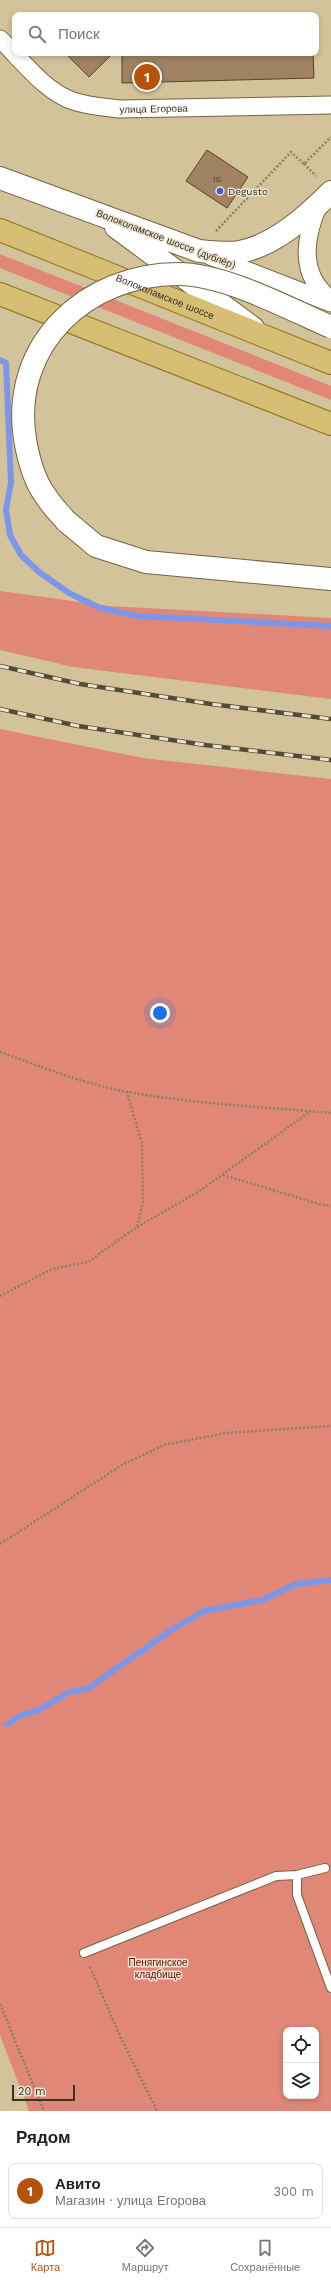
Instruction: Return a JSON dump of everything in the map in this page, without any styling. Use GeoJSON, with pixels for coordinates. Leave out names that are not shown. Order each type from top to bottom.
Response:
{"type":"FeatureCollection","features":[{"type":"Feature","properties":{"kind":"main road","name":"Волоколамское шоссе (дублёр)"},"geometry":{"type":"LineString","coordinates":[[0,178],[94,211],[199,251]]}},
{"type":"Feature","properties":{"kind":"main road"},"geometry":{"type":"LineString","coordinates":[[199,251],[223,253],[240,252],[262,244],[290,228],[323,192]]}},
{"type":"Feature","properties":{"kind":"main road"},"geometry":{"type":"LineString","coordinates":[[94,211],[263,336]]}},
{"type":"Feature","properties":{"kind":"main road","name":"Волоколамское шоссе"},"geometry":{"type":"LineString","coordinates":[[0,230],[331,363]]}},
{"type":"Feature","properties":{"kind":"main road"},"geometry":{"type":"LineString","coordinates":[[331,327],[243,289],[211,278],[180,274],[156,274],[115,284],[80,304],[51,332],[41,349],[28,381],[24,407],[24,428],[32,467],[44,495],[66,521],[96,546],[146,562],[331,579]]}},
{"type":"Feature","properties":{"kind":"main road"},"geometry":{"type":"LineString","coordinates":[[0,294],[331,424]]}},
{"type":"Feature","properties":{"kind":"street","name":"улица Егорова"},"geometry":{"type":"LineString","coordinates":[[0,39],[12,51]]}},
{"type":"Feature","properties":{"kind":"street","name":"улица Егорова"},"geometry":{"type":"LineString","coordinates":[[17,56],[50,88],[72,101],[92,106],[120,108],[331,105]]}},
{"type":"Feature","properties":{"kind":"street"},"geometry":{"type":"LineString","coordinates":[[323,192],[309,228],[308,265],[313,281],[321,292],[331,300]]}},
{"type":"Feature","properties":{"kind":"street","name":"Волоколамское шоссе (дублёр)"},"geometry":{"type":"LineString","coordinates":[[199,251],[331,303]]}},
{"type":"Feature","properties":{"kind":"lane"},"geometry":{"type":"LineString","coordinates":[[84,1953],[276,1876],[297,1875],[325,1868]]}},
{"type":"Feature","properties":{"kind":"lane"},"geometry":{"type":"LineString","coordinates":[[297,1875],[297,1896],[331,1988]]}},
{"type":"Feature","properties":{"kind":"path"},"geometry":{"type":"LineString","coordinates":[[304,164],[331,137]]}},
{"type":"Feature","properties":{"kind":"path"},"geometry":{"type":"LineString","coordinates":[[214,233],[291,152],[304,164],[323,192]]}},
{"type":"Feature","properties":{"kind":"path"},"geometry":{"type":"LineString","coordinates":[[0,1052],[77,1079],[127,1092],[197,1102],[331,1113]]}},
{"type":"Feature","properties":{"kind":"path"},"geometry":{"type":"LineString","coordinates":[[127,1092],[142,1144],[142,1202],[137,1227]]}},
{"type":"Feature","properties":{"kind":"path"},"geometry":{"type":"LineString","coordinates":[[0,1296],[52,1269],[88,1262],[137,1227],[198,1192],[311,1111]]}},
{"type":"Feature","properties":{"kind":"path"},"geometry":{"type":"LineString","coordinates":[[222,1175],[319,1204],[331,1206]]}},
{"type":"Feature","properties":{"kind":"path"},"geometry":{"type":"LineString","coordinates":[[0,1544],[122,1465],[164,1445],[226,1433],[331,1426]]}},
{"type":"Feature","properties":{"kind":"path"},"geometry":{"type":"LineString","coordinates":[[84,1953],[121,2038],[158,2111]]}},
{"type":"Feature","properties":{"kind":"path"},"geometry":{"type":"LineString","coordinates":[[0,2004],[44,2111]]}},
{"type":"Feature","properties":{"kind":"green space"},"geometry":{"type":"Polygon","coordinates":[[[0,254],[331,386],[331,400],[0,268],[0,254]]]}},
{"type":"Feature","properties":{"kind":"green space"},"geometry":{"type":"Polygon","coordinates":[[[0,591],[109,606],[331,618],[331,699],[73,667],[0,650],[0,591]]]}},
{"type":"Feature","properties":{"kind":"green space","name":"Пенягинское кладбище"},"geometry":{"type":"Polygon","coordinates":[[[0,729],[143,758],[331,779],[331,2111],[29,2111],[0,2035],[0,729]]]}},
{"type":"Feature","properties":{"kind":"building"},"geometry":{"type":"Polygon","coordinates":[[[68,56],[110,56],[89,77],[68,56]]]}},
{"type":"Feature","properties":{"kind":"building"},"geometry":{"type":"Polygon","coordinates":[[[122,56],[313,56],[314,78],[122,83],[122,56]]]}},
{"type":"Feature","properties":{"kind":"building"},"geometry":{"type":"Polygon","coordinates":[[[207,150],[248,177],[227,208],[186,181],[207,150]]]}},
{"type":"Feature","properties":{"kind":"waterway"},"geometry":{"type":"LineString","coordinates":[[0,360],[6,363],[11,483],[6,509],[10,535],[21,555],[39,572],[69,593],[100,608],[138,616],[331,626]]}},
{"type":"Feature","properties":{"kind":"waterway"},"geometry":{"type":"LineString","coordinates":[[7,1724],[22,1715],[39,1710],[69,1692],[87,1689],[173,1629],[204,1611],[262,1600],[296,1584],[331,1580]]}},
{"type":"Feature","properties":{"kind":"railway"},"geometry":{"type":"LineString","coordinates":[[0,666],[80,684],[211,704],[331,719]]}},
{"type":"Feature","properties":{"kind":"railway"},"geometry":{"type":"LineString","coordinates":[[0,709],[78,726],[205,745],[331,760]]}},
{"type":"Feature","properties":{"kind":"place","name":"Авито"},"geometry":{"type":"Point","coordinates":[147,77]}},
{"type":"Feature","properties":{"kind":"place","name":"Degusto"},"geometry":{"type":"Point","coordinates":[220,191]}}]}
